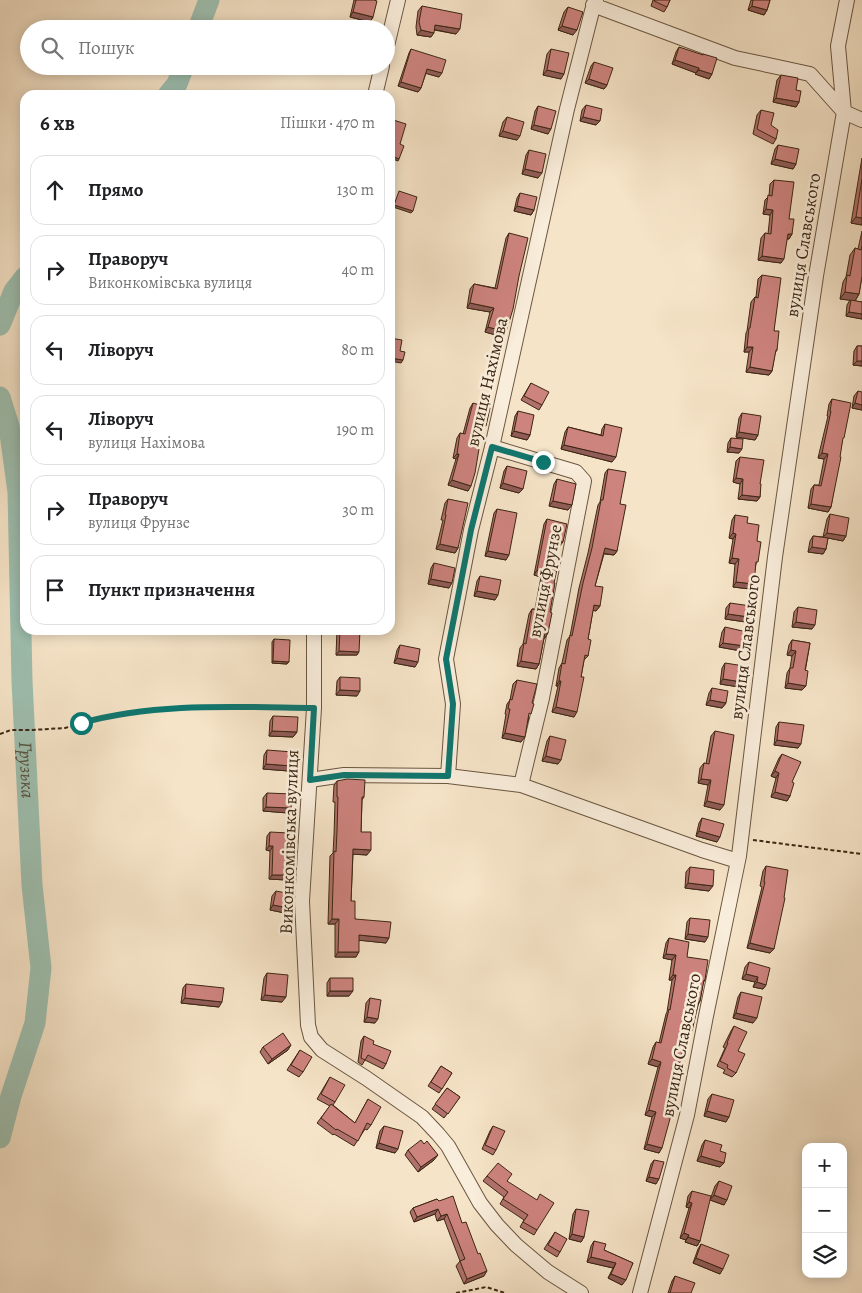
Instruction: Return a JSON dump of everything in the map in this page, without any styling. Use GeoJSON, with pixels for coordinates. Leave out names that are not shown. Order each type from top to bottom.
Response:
{"type":"FeatureCollection","features":[{"type":"Feature","properties":{"kind":"street"},"geometry":{"type":"LineString","coordinates":[[393,20],[398,0]]}},
{"type":"Feature","properties":{"kind":"street","name":"вулиця Славського"},"geometry":{"type":"LineString","coordinates":[[640,1293],[688,1114],[738,861],[774,557],[816,276],[844,112],[838,46],[848,0]]}},
{"type":"Feature","properties":{"kind":"street"},"geometry":{"type":"LineString","coordinates":[[594,3],[735,58],[810,74],[844,112],[862,120]]}},
{"type":"Feature","properties":{"kind":"street","name":"вулиця Нахімова"},"geometry":{"type":"LineString","coordinates":[[448,776],[453,704],[446,659],[471,530],[492,447],[567,109],[594,3]]}},
{"type":"Feature","properties":{"kind":"street"},"geometry":{"type":"LineString","coordinates":[[376,90],[380,75]]}},
{"type":"Feature","properties":{"kind":"street","name":"вулиця Фрунзе"},"geometry":{"type":"LineString","coordinates":[[492,447],[576,472],[584,481],[542,698],[522,785]]}},
{"type":"Feature","properties":{"kind":"street","name":"Виконкомівська вулиця"},"geometry":{"type":"LineString","coordinates":[[314,635],[314,708],[302,901],[308,1025],[311,1037],[322,1050],[422,1117],[448,1146],[480,1203],[497,1225],[516,1245],[548,1272],[581,1293]]}},
{"type":"Feature","properties":{"kind":"street"},"geometry":{"type":"LineString","coordinates":[[310,780],[344,775],[448,776],[522,785],[702,850],[738,861]]}},
{"type":"Feature","properties":{"kind":"path"},"geometry":{"type":"LineString","coordinates":[[0,734],[11,730],[65,728],[98,719],[148,710],[195,706],[314,708]]}},
{"type":"Feature","properties":{"kind":"path"},"geometry":{"type":"LineString","coordinates":[[741,838],[862,854]]}},
{"type":"Feature","properties":{"kind":"path"},"geometry":{"type":"LineString","coordinates":[[456,1293],[486,1286],[506,1293]]}},
{"type":"Feature","properties":{"kind":"building"},"geometry":{"type":"Polygon","coordinates":[[[356,0],[377,1],[373,17],[353,12],[356,0]]]}},
{"type":"Feature","properties":{"kind":"building"},"geometry":{"type":"Polygon","coordinates":[[[655,0],[670,0],[667,7],[655,0]]]}},
{"type":"Feature","properties":{"kind":"building"},"geometry":{"type":"Polygon","coordinates":[[[753,0],[770,0],[767,10],[752,6],[753,0]]]}},
{"type":"Feature","properties":{"kind":"building"},"geometry":{"type":"Polygon","coordinates":[[[422,6],[462,14],[460,29],[435,25],[434,33],[421,30],[419,22],[422,6]]]}},
{"type":"Feature","properties":{"kind":"building"},"geometry":{"type":"Polygon","coordinates":[[[568,7],[583,12],[577,30],[562,26],[568,7]]]}},
{"type":"Feature","properties":{"kind":"building"},"geometry":{"type":"Polygon","coordinates":[[[679,47],[717,58],[712,74],[675,60],[679,47]]]}},
{"type":"Feature","properties":{"kind":"building"},"geometry":{"type":"Polygon","coordinates":[[[411,49],[446,60],[442,73],[427,69],[421,88],[401,82],[411,49]]]}},
{"type":"Feature","properties":{"kind":"building"},"geometry":{"type":"Polygon","coordinates":[[[551,49],[569,53],[564,74],[547,70],[551,49]]]}},
{"type":"Feature","properties":{"kind":"building"},"geometry":{"type":"Polygon","coordinates":[[[594,62],[613,68],[607,85],[589,79],[594,62]]]}},
{"type":"Feature","properties":{"kind":"building"},"geometry":{"type":"Polygon","coordinates":[[[781,75],[798,78],[796,90],[801,91],[799,102],[776,98],[781,75]]]}},
{"type":"Feature","properties":{"kind":"building"},"geometry":{"type":"Polygon","coordinates":[[[586,105],[602,109],[600,121],[583,117],[586,105]]]}},
{"type":"Feature","properties":{"kind":"building"},"geometry":{"type":"Polygon","coordinates":[[[538,106],[556,111],[551,129],[534,125],[538,106]]]}},
{"type":"Feature","properties":{"kind":"building"},"geometry":{"type":"Polygon","coordinates":[[[761,110],[774,113],[771,125],[778,130],[776,139],[757,129],[761,110]]]}},
{"type":"Feature","properties":{"kind":"building"},"geometry":{"type":"Polygon","coordinates":[[[507,117],[524,122],[520,136],[503,131],[507,117]]]}},
{"type":"Feature","properties":{"kind":"building"},"geometry":{"type":"Polygon","coordinates":[[[395,121],[406,124],[400,144],[404,146],[399,159],[395,157],[395,121]]]}},
{"type":"Feature","properties":{"kind":"building"},"geometry":{"type":"Polygon","coordinates":[[[778,145],[799,149],[796,164],[775,159],[778,145]]]}},
{"type":"Feature","properties":{"kind":"building"},"geometry":{"type":"Polygon","coordinates":[[[529,150],[546,154],[542,173],[525,169],[529,150]]]}},
{"type":"Feature","properties":{"kind":"building"},"geometry":{"type":"Polygon","coordinates":[[[862,179],[862,218],[856,217],[862,179]]]}},
{"type":"Feature","properties":{"kind":"building"},"geometry":{"type":"Polygon","coordinates":[[[774,180],[794,182],[789,219],[794,219],[792,234],[788,234],[784,259],[762,256],[765,233],[771,234],[773,210],[766,209],[768,195],[772,196],[774,180]]]}},
{"type":"Feature","properties":{"kind":"building"},"geometry":{"type":"Polygon","coordinates":[[[399,191],[417,197],[413,211],[395,205],[399,191]]]}},
{"type":"Feature","properties":{"kind":"building"},"geometry":{"type":"Polygon","coordinates":[[[520,193],[537,197],[534,210],[517,206],[520,193]]]}},
{"type":"Feature","properties":{"kind":"building"},"geometry":{"type":"Polygon","coordinates":[[[509,233],[528,238],[513,309],[506,332],[488,327],[494,308],[470,303],[474,284],[497,289],[509,233]]]}},
{"type":"Feature","properties":{"kind":"building"},"geometry":{"type":"Polygon","coordinates":[[[862,246],[862,276],[859,294],[845,292],[847,275],[850,276],[855,248],[861,250],[862,246]]]}},
{"type":"Feature","properties":{"kind":"building"},"geometry":{"type":"Polygon","coordinates":[[[762,275],[781,278],[774,331],[779,331],[772,371],[750,367],[753,347],[747,347],[755,297],[758,298],[762,275]]]}},
{"type":"Feature","properties":{"kind":"building"},"geometry":{"type":"Polygon","coordinates":[[[851,300],[862,302],[862,314],[849,312],[851,300]]]}},
{"type":"Feature","properties":{"kind":"building"},"geometry":{"type":"Polygon","coordinates":[[[395,339],[402,340],[400,351],[405,352],[403,360],[395,359],[395,339]]]}},
{"type":"Feature","properties":{"kind":"building"},"geometry":{"type":"Polygon","coordinates":[[[857,346],[862,346],[862,361],[857,361],[857,346]]]}},
{"type":"Feature","properties":{"kind":"building"},"geometry":{"type":"Polygon","coordinates":[[[531,383],[549,392],[542,405],[524,396],[531,383]]]}},
{"type":"Feature","properties":{"kind":"building"},"geometry":{"type":"Polygon","coordinates":[[[858,391],[862,392],[862,405],[855,403],[858,391]]]}},
{"type":"Feature","properties":{"kind":"building"},"geometry":{"type":"Polygon","coordinates":[[[832,399],[851,403],[831,507],[811,504],[814,485],[821,486],[828,454],[822,453],[832,399]]]}},
{"type":"Feature","properties":{"kind":"building"},"geometry":{"type":"Polygon","coordinates":[[[473,403],[490,408],[486,426],[483,425],[471,486],[452,480],[459,454],[457,454],[460,433],[465,434],[473,403]]]}},
{"type":"Feature","properties":{"kind":"building"},"geometry":{"type":"Polygon","coordinates":[[[518,411],[534,415],[530,435],[514,431],[518,411]]]}},
{"type":"Feature","properties":{"kind":"building"},"geometry":{"type":"Polygon","coordinates":[[[742,413],[761,416],[758,435],[739,432],[742,413]]]}},
{"type":"Feature","properties":{"kind":"building"},"geometry":{"type":"Polygon","coordinates":[[[605,424],[622,428],[616,457],[564,445],[568,427],[603,436],[605,424]]]}},
{"type":"Feature","properties":{"kind":"building"},"geometry":{"type":"Polygon","coordinates":[[[731,438],[743,439],[742,449],[730,447],[731,438]]]}},
{"type":"Feature","properties":{"kind":"building"},"geometry":{"type":"Polygon","coordinates":[[[740,457],[764,460],[760,497],[742,495],[743,479],[736,478],[740,457]]]}},
{"type":"Feature","properties":{"kind":"building"},"geometry":{"type":"Polygon","coordinates":[[[507,466],[527,471],[523,489],[503,483],[507,466]]]}},
{"type":"Feature","properties":{"kind":"building"},"geometry":{"type":"Polygon","coordinates":[[[608,469],[626,472],[620,504],[626,505],[617,551],[605,548],[595,586],[603,587],[600,606],[594,605],[588,639],[591,640],[588,656],[585,655],[581,677],[584,677],[577,712],[556,707],[561,681],[559,681],[562,663],[565,664],[570,635],[572,636],[601,500],[603,500],[608,469]]]}},
{"type":"Feature","properties":{"kind":"building"},"geometry":{"type":"Polygon","coordinates":[[[557,479],[576,484],[572,505],[553,501],[557,479]]]}},
{"type":"Feature","properties":{"kind":"building"},"geometry":{"type":"Polygon","coordinates":[[[448,499],[468,503],[458,548],[440,544],[448,499]]]}},
{"type":"Feature","properties":{"kind":"building"},"geometry":{"type":"Polygon","coordinates":[[[497,509],[517,513],[509,555],[488,551],[497,509]]]}},
{"type":"Feature","properties":{"kind":"building"},"geometry":{"type":"Polygon","coordinates":[[[830,514],[849,518],[846,536],[827,533],[830,514]]]}},
{"type":"Feature","properties":{"kind":"building"},"geometry":{"type":"Polygon","coordinates":[[[735,515],[748,517],[747,523],[759,525],[757,541],[761,542],[758,562],[756,562],[754,584],[736,582],[739,559],[732,558],[736,534],[733,533],[735,515]]]}},
{"type":"Feature","properties":{"kind":"building"},"geometry":{"type":"Polygon","coordinates":[[[547,519],[567,524],[563,542],[553,540],[550,558],[559,560],[550,612],[552,613],[548,633],[545,633],[539,664],[521,661],[532,609],[537,610],[544,572],[537,570],[547,519]]]}},
{"type":"Feature","properties":{"kind":"building"},"geometry":{"type":"Polygon","coordinates":[[[813,536],[828,538],[826,549],[812,547],[813,536]]]}},
{"type":"Feature","properties":{"kind":"building"},"geometry":{"type":"Polygon","coordinates":[[[434,563],[455,568],[452,583],[431,579],[434,563]]]}},
{"type":"Feature","properties":{"kind":"building"},"geometry":{"type":"Polygon","coordinates":[[[480,576],[501,580],[498,595],[477,591],[480,576]]]}},
{"type":"Feature","properties":{"kind":"building"},"geometry":{"type":"Polygon","coordinates":[[[730,603],[751,606],[749,617],[728,614],[730,603]]]}},
{"type":"Feature","properties":{"kind":"building"},"geometry":{"type":"Polygon","coordinates":[[[798,607],[817,610],[815,625],[796,622],[798,607]]]}},
{"type":"Feature","properties":{"kind":"building"},"geometry":{"type":"Polygon","coordinates":[[[725,627],[747,632],[745,646],[723,643],[725,627]]]}},
{"type":"Feature","properties":{"kind":"building"},"geometry":{"type":"Polygon","coordinates":[[[340,635],[360,635],[359,652],[339,651],[340,635]]]}},
{"type":"Feature","properties":{"kind":"building"},"geometry":{"type":"Polygon","coordinates":[[[274,639],[290,640],[289,662],[273,661],[274,639]]]}},
{"type":"Feature","properties":{"kind":"building"},"geometry":{"type":"Polygon","coordinates":[[[792,640],[810,643],[805,670],[808,671],[806,686],[788,683],[790,668],[793,668],[796,651],[791,650],[792,640]]]}},
{"type":"Feature","properties":{"kind":"building"},"geometry":{"type":"Polygon","coordinates":[[[400,645],[420,649],[418,662],[397,658],[400,645]]]}},
{"type":"Feature","properties":{"kind":"building"},"geometry":{"type":"Polygon","coordinates":[[[725,663],[744,666],[742,682],[723,679],[725,663]]]}},
{"type":"Feature","properties":{"kind":"building"},"geometry":{"type":"Polygon","coordinates":[[[340,677],[360,678],[360,691],[340,690],[340,677]]]}},
{"type":"Feature","properties":{"kind":"building"},"geometry":{"type":"Polygon","coordinates":[[[517,680],[537,684],[525,737],[505,733],[510,699],[512,700],[517,680]]]}},
{"type":"Feature","properties":{"kind":"building"},"geometry":{"type":"Polygon","coordinates":[[[712,688],[728,691],[726,703],[710,700],[712,688]]]}},
{"type":"Feature","properties":{"kind":"building"},"geometry":{"type":"Polygon","coordinates":[[[273,716],[298,717],[297,732],[272,731],[273,716]]]}},
{"type":"Feature","properties":{"kind":"building"},"geometry":{"type":"Polygon","coordinates":[[[779,722],[804,725],[801,744],[777,740],[779,722]]]}},
{"type":"Feature","properties":{"kind":"building"},"geometry":{"type":"Polygon","coordinates":[[[715,731],[734,735],[724,805],[707,801],[711,780],[701,779],[704,763],[709,764],[715,731]]]}},
{"type":"Feature","properties":{"kind":"building"},"geometry":{"type":"Polygon","coordinates":[[[550,736],[566,740],[561,760],[546,756],[550,736]]]}},
{"type":"Feature","properties":{"kind":"building"},"geometry":{"type":"Polygon","coordinates":[[[267,750],[293,752],[292,766],[266,764],[267,750]]]}},
{"type":"Feature","properties":{"kind":"building"},"geometry":{"type":"Polygon","coordinates":[[[782,754],[801,762],[792,782],[794,783],[790,796],[775,792],[779,773],[775,771],[782,754]]]}},
{"type":"Feature","properties":{"kind":"building"},"geometry":{"type":"Polygon","coordinates":[[[347,779],[365,780],[364,797],[362,797],[361,832],[371,832],[371,850],[353,849],[351,901],[355,901],[355,919],[391,922],[389,938],[359,935],[359,952],[338,952],[339,919],[332,919],[334,851],[336,852],[337,831],[337,781],[347,779]]]}},
{"type":"Feature","properties":{"kind":"building"},"geometry":{"type":"Polygon","coordinates":[[[267,793],[292,794],[291,808],[266,807],[267,793]]]}},
{"type":"Feature","properties":{"kind":"building"},"geometry":{"type":"Polygon","coordinates":[[[702,818],[724,824],[720,837],[699,831],[702,818]]]}},
{"type":"Feature","properties":{"kind":"building"},"geometry":{"type":"Polygon","coordinates":[[[270,832],[289,833],[287,861],[290,861],[290,875],[272,875],[273,846],[269,846],[270,832]]]}},
{"type":"Feature","properties":{"kind":"building"},"geometry":{"type":"Polygon","coordinates":[[[766,866],[788,870],[785,898],[774,949],[750,943],[765,882],[766,866]]]}},
{"type":"Feature","properties":{"kind":"building"},"geometry":{"type":"Polygon","coordinates":[[[690,867],[714,870],[713,886],[688,883],[690,867]]]}},
{"type":"Feature","properties":{"kind":"building"},"geometry":{"type":"Polygon","coordinates":[[[276,891],[291,894],[289,908],[273,905],[276,891]]]}},
{"type":"Feature","properties":{"kind":"building"},"geometry":{"type":"Polygon","coordinates":[[[690,918],[710,920],[708,937],[688,934],[690,918]]]}},
{"type":"Feature","properties":{"kind":"building"},"geometry":{"type":"Polygon","coordinates":[[[669,938],[689,942],[687,957],[708,960],[692,1031],[682,1029],[678,1048],[683,1049],[677,1074],[682,1075],[662,1148],[647,1144],[656,1112],[649,1110],[661,1062],[652,1059],[656,1042],[661,1043],[670,1010],[676,975],[673,975],[676,955],[666,954],[669,938]]]}},
{"type":"Feature","properties":{"kind":"building"},"geometry":{"type":"Polygon","coordinates":[[[749,962],[770,968],[766,985],[757,982],[758,977],[746,974],[749,962]]]}},
{"type":"Feature","properties":{"kind":"building"},"geometry":{"type":"Polygon","coordinates":[[[267,973],[288,975],[286,997],[265,995],[267,973]]]}},
{"type":"Feature","properties":{"kind":"building"},"geometry":{"type":"Polygon","coordinates":[[[330,978],[353,978],[353,991],[330,991],[330,978]]]}},
{"type":"Feature","properties":{"kind":"building"},"geometry":{"type":"Polygon","coordinates":[[[186,984],[224,988],[222,1002],[185,998],[186,984]]]}},
{"type":"Feature","properties":{"kind":"building"},"geometry":{"type":"Polygon","coordinates":[[[741,992],[762,997],[757,1018],[736,1013],[741,992]]]}},
{"type":"Feature","properties":{"kind":"building"},"geometry":{"type":"Polygon","coordinates":[[[370,998],[381,1000],[378,1019],[367,1017],[370,998]]]}},
{"type":"Feature","properties":{"kind":"building"},"geometry":{"type":"Polygon","coordinates":[[[734,1026],[747,1032],[738,1051],[745,1054],[736,1073],[727,1068],[728,1065],[720,1061],[734,1026]]]}},
{"type":"Feature","properties":{"kind":"building"},"geometry":{"type":"Polygon","coordinates":[[[283,1033],[291,1045],[272,1059],[263,1047],[283,1033]]]}},
{"type":"Feature","properties":{"kind":"building"},"geometry":{"type":"Polygon","coordinates":[[[364,1036],[374,1041],[373,1044],[391,1051],[386,1064],[368,1055],[365,1060],[361,1058],[364,1036]]]}},
{"type":"Feature","properties":{"kind":"building"},"geometry":{"type":"Polygon","coordinates":[[[300,1050],[312,1057],[303,1072],[291,1065],[300,1050]]]}},
{"type":"Feature","properties":{"kind":"building"},"geometry":{"type":"Polygon","coordinates":[[[441,1066],[452,1073],[442,1089],[431,1082],[441,1066]]]}},
{"type":"Feature","properties":{"kind":"building"},"geometry":{"type":"Polygon","coordinates":[[[330,1077],[345,1085],[335,1102],[321,1094],[330,1077]]]}},
{"type":"Feature","properties":{"kind":"building"},"geometry":{"type":"Polygon","coordinates":[[[447,1088],[460,1097],[448,1114],[435,1104],[447,1088]]]}},
{"type":"Feature","properties":{"kind":"building"},"geometry":{"type":"Polygon","coordinates":[[[712,1094],[734,1100],[729,1117],[707,1111],[712,1094]]]}},
{"type":"Feature","properties":{"kind":"building"},"geometry":{"type":"Polygon","coordinates":[[[368,1099],[381,1107],[371,1125],[367,1123],[358,1141],[336,1130],[321,1118],[331,1104],[355,1123],[368,1099]]]}},
{"type":"Feature","properties":{"kind":"building"},"geometry":{"type":"Polygon","coordinates":[[[384,1126],[403,1131],[398,1149],[379,1143],[384,1126]]]}},
{"type":"Feature","properties":{"kind":"building"},"geometry":{"type":"Polygon","coordinates":[[[493,1126],[505,1131],[496,1150],[485,1145],[493,1126]]]}},
{"type":"Feature","properties":{"kind":"building"},"geometry":{"type":"Polygon","coordinates":[[[421,1140],[424,1144],[427,1141],[438,1155],[421,1167],[408,1150],[421,1140]]]}},
{"type":"Feature","properties":{"kind":"building"},"geometry":{"type":"Polygon","coordinates":[[[705,1140],[722,1145],[720,1151],[726,1153],[724,1163],[701,1156],[705,1140]]]}},
{"type":"Feature","properties":{"kind":"building"},"geometry":{"type":"Polygon","coordinates":[[[654,1160],[664,1162],[659,1179],[649,1177],[654,1160]]]}},
{"type":"Feature","properties":{"kind":"building"},"geometry":{"type":"Polygon","coordinates":[[[498,1163],[512,1174],[507,1181],[537,1200],[540,1194],[554,1203],[537,1230],[523,1222],[528,1215],[503,1199],[508,1192],[487,1176],[498,1163]]]}},
{"type":"Feature","properties":{"kind":"building"},"geometry":{"type":"Polygon","coordinates":[[[719,1181],[732,1186],[727,1200],[714,1195],[719,1181]]]}},
{"type":"Feature","properties":{"kind":"building"},"geometry":{"type":"Polygon","coordinates":[[[692,1191],[711,1196],[700,1241],[688,1237],[689,1235],[684,1233],[692,1203],[689,1202],[692,1191]]]}},
{"type":"Feature","properties":{"kind":"building"},"geometry":{"type":"Polygon","coordinates":[[[453,1196],[462,1223],[466,1222],[478,1254],[480,1253],[487,1271],[467,1279],[460,1261],[465,1259],[447,1214],[441,1216],[438,1209],[417,1217],[413,1208],[437,1199],[439,1201],[453,1196]]]}},
{"type":"Feature","properties":{"kind":"building"},"geometry":{"type":"Polygon","coordinates":[[[576,1209],[589,1211],[584,1237],[572,1234],[576,1209]]]}},
{"type":"Feature","properties":{"kind":"building"},"geometry":{"type":"Polygon","coordinates":[[[555,1232],[567,1239],[560,1252],[548,1245],[555,1232]]]}},
{"type":"Feature","properties":{"kind":"building"},"geometry":{"type":"Polygon","coordinates":[[[594,1241],[606,1244],[604,1250],[633,1263],[626,1280],[611,1274],[616,1263],[591,1257],[594,1241]]]}},
{"type":"Feature","properties":{"kind":"building"},"geometry":{"type":"Polygon","coordinates":[[[701,1244],[729,1255],[723,1269],[696,1258],[701,1244]]]}},
{"type":"Feature","properties":{"kind":"building"},"geometry":{"type":"Polygon","coordinates":[[[675,1276],[695,1283],[691,1293],[670,1293],[675,1276]]]}},
{"type":"Feature","properties":{"kind":"waterway","name":"Грузька"},"geometry":{"type":"LineString","coordinates":[[201,20],[209,0]]}},
{"type":"Feature","properties":{"kind":"waterway","name":"Грузька"},"geometry":{"type":"LineString","coordinates":[[172,90],[180,75]]}},
{"type":"Feature","properties":{"kind":"waterway","name":"Грузька"},"geometry":{"type":"LineString","coordinates":[[0,325],[14,291],[20,283]]}},
{"type":"Feature","properties":{"kind":"waterway","name":"Грузька"},"geometry":{"type":"LineString","coordinates":[[0,397],[9,426],[18,492],[20,586]]}},
{"type":"Feature","properties":{"kind":"waterway","name":"Грузька"},"geometry":{"type":"LineString","coordinates":[[0,1138],[11,1096],[35,1023],[41,968],[32,885],[21,635]]}},
{"type":"Feature","properties":{"kind":"route"},"geometry":{"type":"LineString","coordinates":[[81,723],[148,710],[195,706],[314,708],[310,780],[344,775],[448,776],[453,704],[446,659],[471,530],[492,447],[543,462]]}}]}
